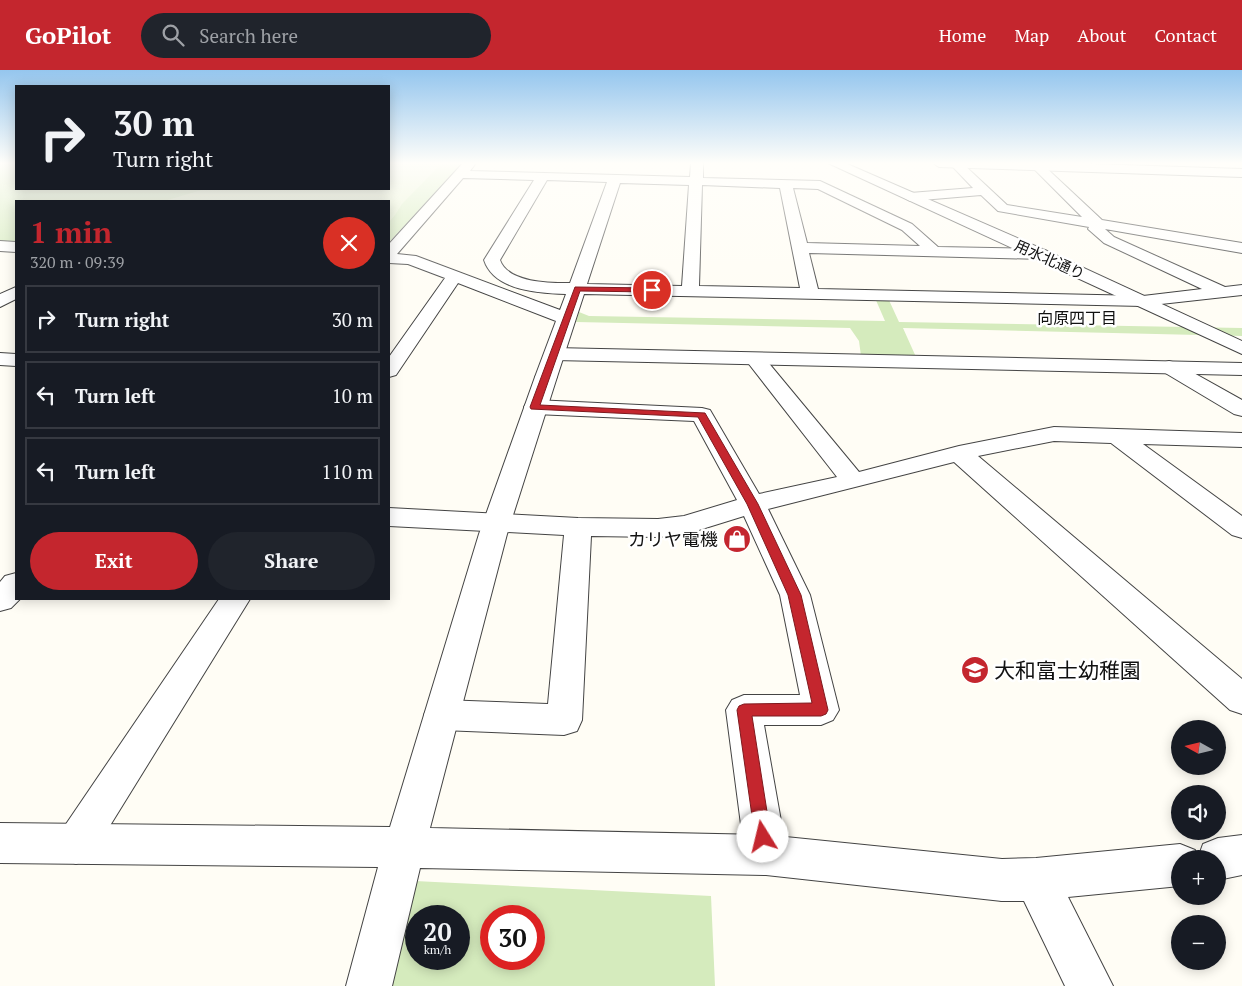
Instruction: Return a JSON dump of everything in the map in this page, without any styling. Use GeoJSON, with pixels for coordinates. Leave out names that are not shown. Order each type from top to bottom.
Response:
{"type":"FeatureCollection","features":[{"type":"Feature","properties":{"kind":"street"},"geometry":{"type":"LineString","coordinates":[[390,252],[432,206]]}},
{"type":"Feature","properties":{"kind":"street"},"geometry":{"type":"LineString","coordinates":[[526,206],[492,260],[495,269],[508,278],[538,288],[1150,304],[1242,290]]}},
{"type":"Feature","properties":{"kind":"street"},"geometry":{"type":"LineString","coordinates":[[369,986],[404,848],[497,521],[606,206]]}},
{"type":"Feature","properties":{"kind":"street"},"geometry":{"type":"LineString","coordinates":[[690,291],[695,206]]}},
{"type":"Feature","properties":{"kind":"street"},"geometry":{"type":"LineString","coordinates":[[791,206],[810,294]]}},
{"type":"Feature","properties":{"kind":"street"},"geometry":{"type":"LineString","coordinates":[[863,206],[908,227],[934,251]]}},
{"type":"Feature","properties":{"kind":"street","name":"用水北通り"},"geometry":{"type":"LineString","coordinates":[[930,206],[1041,254],[1242,348]]}},
{"type":"Feature","properties":{"kind":"street"},"geometry":{"type":"LineString","coordinates":[[1000,206],[1003,208],[1094,224],[1242,248]]}},
{"type":"Feature","properties":{"kind":"street"},"geometry":{"type":"LineString","coordinates":[[1076,206],[1109,240],[1223,292]]}},
{"type":"Feature","properties":{"kind":"street"},"geometry":{"type":"LineString","coordinates":[[0,246],[15,247]]}},
{"type":"Feature","properties":{"kind":"street"},"geometry":{"type":"LineString","coordinates":[[800,248],[1041,254]]}},
{"type":"Feature","properties":{"kind":"street"},"geometry":{"type":"LineString","coordinates":[[390,258],[410,259],[555,315],[568,316]]}},
{"type":"Feature","properties":{"kind":"street"},"geometry":{"type":"LineString","coordinates":[[390,370],[454,277]]}},
{"type":"Feature","properties":{"kind":"street"},"geometry":{"type":"LineString","coordinates":[[0,302],[15,293]]}},
{"type":"Feature","properties":{"kind":"street"},"geometry":{"type":"LineString","coordinates":[[0,359],[15,360]]}},
{"type":"Feature","properties":{"kind":"street"},"geometry":{"type":"LineString","coordinates":[[550,365],[755,359],[1242,369]]}},
{"type":"Feature","properties":{"kind":"street"},"geometry":{"type":"LineString","coordinates":[[755,359],[853,481]]}},
{"type":"Feature","properties":{"kind":"street"},"geometry":{"type":"LineString","coordinates":[[1169,367],[1242,409]]}},
{"type":"Feature","properties":{"kind":"street"},"geometry":{"type":"LineString","coordinates":[[535,407],[702,414],[752,504],[795,595],[821,710],[744,710],[766,855]]}},
{"type":"Feature","properties":{"kind":"street"},"geometry":{"type":"LineString","coordinates":[[390,517],[497,521],[578,527],[658,528],[686,525],[752,504],[959,454],[1054,434],[1242,440]]}},
{"type":"Feature","properties":{"kind":"street"},"geometry":{"type":"LineString","coordinates":[[1118,437],[1242,529]]}},
{"type":"Feature","properties":{"kind":"street"},"geometry":{"type":"LineString","coordinates":[[959,454],[1242,700]]}},
{"type":"Feature","properties":{"kind":"street"},"geometry":{"type":"LineString","coordinates":[[442,715],[564,720],[578,527]]}},
{"type":"Feature","properties":{"kind":"street"},"geometry":{"type":"LineString","coordinates":[[0,600],[15,585]]}},
{"type":"Feature","properties":{"kind":"street"},"geometry":{"type":"LineString","coordinates":[[76,844],[234,600]]}},
{"type":"Feature","properties":{"kind":"street"},"geometry":{"type":"LineString","coordinates":[[0,842],[766,855],[1019,879],[1171,866]]}},
{"type":"Feature","properties":{"kind":"street"},"geometry":{"type":"LineString","coordinates":[[1226,858],[1242,855]]}},
{"type":"Feature","properties":{"kind":"street"},"geometry":{"type":"LineString","coordinates":[[1019,879],[1090,986]]}},
{"type":"Feature","properties":{"kind":"green space"},"geometry":{"type":"Polygon","coordinates":[[[0,206],[15,206],[15,244],[0,244],[0,206]]]}},
{"type":"Feature","properties":{"kind":"green space"},"geometry":{"type":"Polygon","coordinates":[[[390,206],[423,206],[390,241],[390,206]]]}},
{"type":"Feature","properties":{"kind":"green space"},"geometry":{"type":"Polygon","coordinates":[[[390,206],[401,206],[390,221],[390,206]]]}},
{"type":"Feature","properties":{"kind":"green space"},"geometry":{"type":"Polygon","coordinates":[[[875,298],[888,298],[899,322],[1242,328],[1242,336],[903,328],[916,357],[861,356],[859,341],[850,328],[576,322],[579,312],[589,316],[885,321],[875,298]]]}},
{"type":"Feature","properties":{"kind":"green space"},"geometry":{"type":"Polygon","coordinates":[[[415,881],[711,896],[715,986],[389,986],[405,921],[405,970],[470,970],[470,905],[409,905],[415,881]]]}},
{"type":"Feature","properties":{"kind":"place","name":"カリヤ電機"},"geometry":{"type":"Point","coordinates":[737,539]}},
{"type":"Feature","properties":{"kind":"place","name":"大和富士幼稚園"},"geometry":{"type":"Point","coordinates":[975,670]}},
{"type":"Feature","properties":{"kind":"district","name":"向原四丁目"},"geometry":{"type":"Point","coordinates":[1077,318]}},
{"type":"Feature","properties":{"kind":"route"},"geometry":{"type":"LineString","coordinates":[[652,290],[577,289],[535,407],[702,414],[752,504],[795,595],[821,710],[744,710],[763,837]]}}]}
